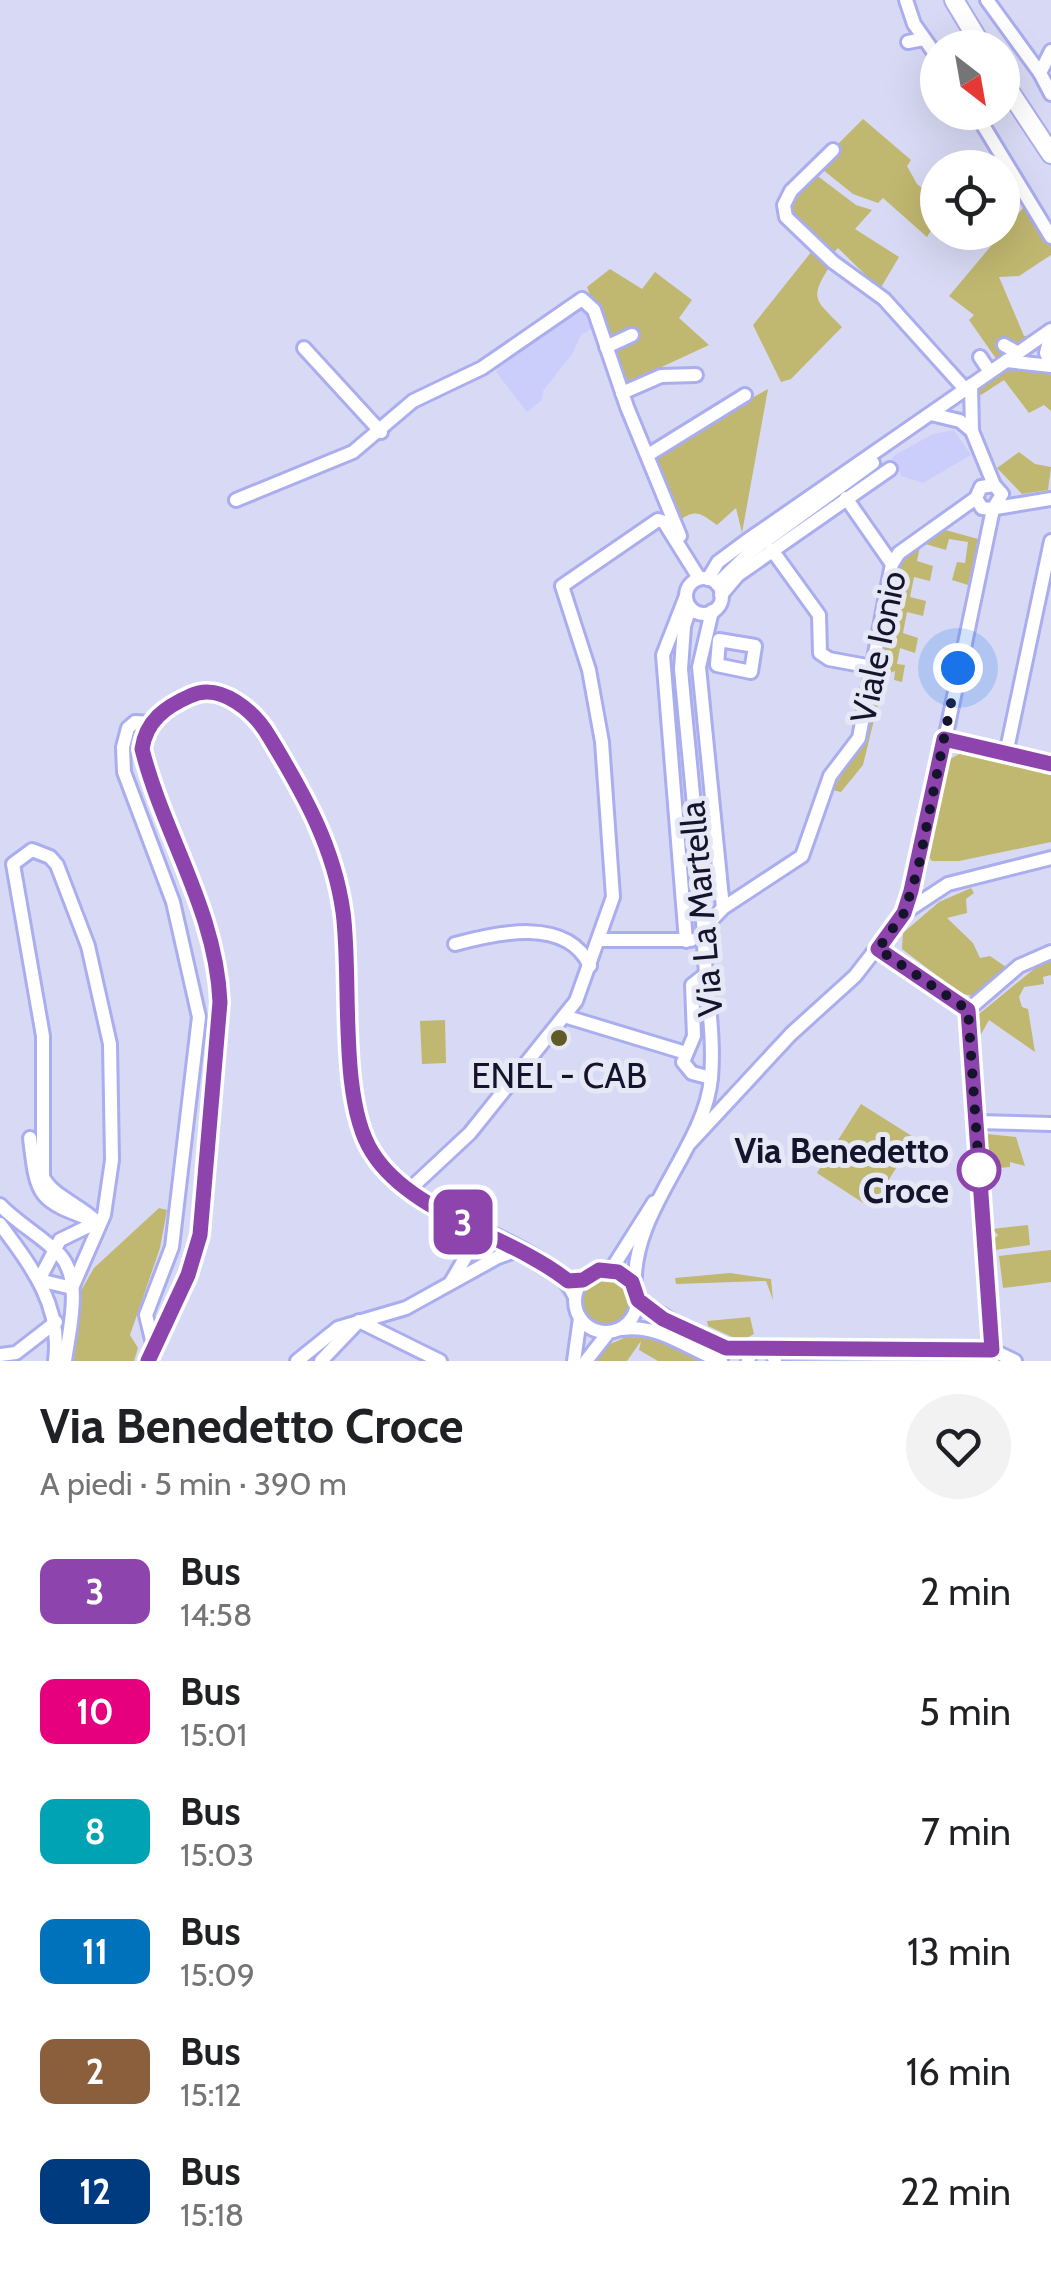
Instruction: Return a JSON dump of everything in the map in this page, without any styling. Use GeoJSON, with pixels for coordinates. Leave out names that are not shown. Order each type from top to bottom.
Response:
{"type":"FeatureCollection","features":[{"type":"Feature","properties":{"kind":"highway"},"geometry":{"type":"LineString","coordinates":[[954,0],[972,30]]}},
{"type":"Feature","properties":{"kind":"highway"},"geometry":{"type":"LineString","coordinates":[[1020,107],[1051,154]]}},
{"type":"Feature","properties":{"kind":"street"},"geometry":{"type":"LineString","coordinates":[[906,0],[908,17],[920,34]]}},
{"type":"Feature","properties":{"kind":"street"},"geometry":{"type":"LineString","coordinates":[[986,0],[1051,94]]}},
{"type":"Feature","properties":{"kind":"street"},"geometry":{"type":"LineString","coordinates":[[908,42],[920,40]]}},
{"type":"Feature","properties":{"kind":"street"},"geometry":{"type":"LineString","coordinates":[[1040,73],[1051,51]]}},
{"type":"Feature","properties":{"kind":"street"},"geometry":{"type":"LineString","coordinates":[[985,130],[1020,196],[1051,237]]}},
{"type":"Feature","properties":{"kind":"street"},"geometry":{"type":"LineString","coordinates":[[684,1148],[878,949],[904,913],[918,869],[986,527],[988,468],[972,431],[968,387],[884,299],[833,262],[786,217],[784,205],[791,191],[833,150]]}},
{"type":"Feature","properties":{"kind":"street"},"geometry":{"type":"LineString","coordinates":[[236,500],[353,452],[414,402],[482,368],[533,326],[582,300],[606,347],[677,518],[680,548]]}},
{"type":"Feature","properties":{"kind":"street"},"geometry":{"type":"LineString","coordinates":[[722,908],[699,667],[718,562],[1051,332]]}},
{"type":"Feature","properties":{"kind":"street"},"geometry":{"type":"LineString","coordinates":[[1051,332],[1046,353],[1051,365]]}},
{"type":"Feature","properties":{"kind":"street"},"geometry":{"type":"LineString","coordinates":[[606,347],[632,336]]}},
{"type":"Feature","properties":{"kind":"street"},"geometry":{"type":"LineString","coordinates":[[1004,345],[1012,357],[1051,365]]}},
{"type":"Feature","properties":{"kind":"street"},"geometry":{"type":"LineString","coordinates":[[304,348],[381,432]]}},
{"type":"Feature","properties":{"kind":"street"},"geometry":{"type":"LineString","coordinates":[[980,357],[990,372]]}},
{"type":"Feature","properties":{"kind":"street"},"geometry":{"type":"LineString","coordinates":[[622,393],[660,376],[696,375]]}},
{"type":"Feature","properties":{"kind":"street"},"geometry":{"type":"LineString","coordinates":[[648,455],[703,417],[746,395]]}},
{"type":"Feature","properties":{"kind":"street"},"geometry":{"type":"LineString","coordinates":[[931,414],[960,420],[972,431]]}},
{"type":"Feature","properties":{"kind":"street"},"geometry":{"type":"LineString","coordinates":[[686,940],[663,655],[667,636],[686,606],[711,584],[738,575],[890,469]]}},
{"type":"Feature","properties":{"kind":"street"},"geometry":{"type":"LineString","coordinates":[[846,498],[892,564]]}},
{"type":"Feature","properties":{"kind":"street"},"geometry":{"type":"LineString","coordinates":[[988,499],[1024,504],[1051,499]]}},
{"type":"Feature","properties":{"kind":"street","name":"Viale Ionio"},"geometry":{"type":"LineString","coordinates":[[704,934],[722,908],[802,856],[830,776],[858,738],[892,564],[899,553],[958,512],[988,499]]}},
{"type":"Feature","properties":{"kind":"street"},"geometry":{"type":"LineString","coordinates":[[410,1189],[470,1133],[576,1002],[613,897],[602,742],[589,670],[562,586],[651,521],[664,522],[711,584]]}},
{"type":"Feature","properties":{"kind":"street"},"geometry":{"type":"LineString","coordinates":[[1006,754],[1051,541]]}},
{"type":"Feature","properties":{"kind":"street"},"geometry":{"type":"LineString","coordinates":[[772,550],[819,615],[820,652],[828,659],[872,667]]}},
{"type":"Feature","properties":{"kind":"street"},"geometry":{"type":"LineString","coordinates":[[686,606],[703,614],[712,611]]}},
{"type":"Feature","properties":{"kind":"street","name":"Via La Martella"},"geometry":{"type":"LineString","coordinates":[[636,1294],[636,1255],[656,1200],[684,1148],[710,1083],[704,934],[682,643],[686,606]]}},
{"type":"Feature","properties":{"kind":"street"},"geometry":{"type":"LineString","coordinates":[[667,636],[682,643]]}},
{"type":"Feature","properties":{"kind":"street"},"geometry":{"type":"LineString","coordinates":[[151,1355],[146,1315],[172,1247],[199,1017],[173,902],[124,772],[123,747],[128,728],[135,722],[152,722],[196,692],[234,700],[261,723],[324,833],[342,903],[359,1123],[380,1164],[410,1189],[480,1231],[521,1249],[568,1281],[580,1318],[574,1361]]}},
{"type":"Feature","properties":{"kind":"street"},"geometry":{"type":"LineString","coordinates":[[151,1355],[188,1275],[200,1235],[220,1002],[218,963],[197,889],[142,749],[152,722]]}},
{"type":"Feature","properties":{"kind":"street"},"geometry":{"type":"LineString","coordinates":[[944,739],[1051,764]]}},
{"type":"Feature","properties":{"kind":"street"},"geometry":{"type":"LineString","coordinates":[[39,1280],[60,1240],[97,1222],[104,1215],[112,1160],[110,1044],[103,998],[57,865],[50,857],[32,850],[13,864],[12,874],[25,924],[43,1036],[43,1177],[48,1186],[81,1205],[97,1222]]}},
{"type":"Feature","properties":{"kind":"street"},"geometry":{"type":"LineString","coordinates":[[904,913],[948,884],[1051,858]]}},
{"type":"Feature","properties":{"kind":"street"},"geometry":{"type":"LineString","coordinates":[[918,869],[948,884]]}},
{"type":"Feature","properties":{"kind":"street"},"geometry":{"type":"LineString","coordinates":[[609,912],[611,927],[624,940]]}},
{"type":"Feature","properties":{"kind":"street"},"geometry":{"type":"LineString","coordinates":[[456,944],[523,929],[568,942],[584,954],[590,966]]}},
{"type":"Feature","properties":{"kind":"street"},"geometry":{"type":"LineString","coordinates":[[599,940],[686,940],[704,934]]}},
{"type":"Feature","properties":{"kind":"street"},"geometry":{"type":"LineString","coordinates":[[878,949],[968,1010]]}},
{"type":"Feature","properties":{"kind":"street"},"geometry":{"type":"LineString","coordinates":[[968,1010],[1019,966],[1051,952]]}},
{"type":"Feature","properties":{"kind":"street"},"geometry":{"type":"LineString","coordinates":[[706,974],[692,985],[694,1036],[686,1052],[686,1068],[710,1083],[738,1091]]}},
{"type":"Feature","properties":{"kind":"street"},"geometry":{"type":"LineString","coordinates":[[968,1010],[992,1356]]}},
{"type":"Feature","properties":{"kind":"street"},"geometry":{"type":"LineString","coordinates":[[564,1016],[686,1052]]}},
{"type":"Feature","properties":{"kind":"street"},"geometry":{"type":"LineString","coordinates":[[976,1122],[1051,1124]]}},
{"type":"Feature","properties":{"kind":"street"},"geometry":{"type":"LineString","coordinates":[[30,1138],[36,1187],[41,1196],[52,1206],[97,1222]]}},
{"type":"Feature","properties":{"kind":"street","name":"Via La Martella"},"geometry":{"type":"LineString","coordinates":[[611,1270],[645,1210],[656,1200]]}},
{"type":"Feature","properties":{"kind":"street"},"geometry":{"type":"LineString","coordinates":[[0,1205],[52,1249],[69,1270],[72,1288],[65,1361]]}},
{"type":"Feature","properties":{"kind":"street"},"geometry":{"type":"LineString","coordinates":[[72,1288],[97,1222]]}},
{"type":"Feature","properties":{"kind":"street"},"geometry":{"type":"LineString","coordinates":[[0,1224],[39,1280],[56,1322],[55,1361]]}},
{"type":"Feature","properties":{"kind":"street"},"geometry":{"type":"LineString","coordinates":[[450,1284],[480,1231]]}},
{"type":"Feature","properties":{"kind":"street"},"geometry":{"type":"LineString","coordinates":[[0,1238],[16,1245]]}},
{"type":"Feature","properties":{"kind":"street"},"geometry":{"type":"LineString","coordinates":[[297,1361],[338,1328],[406,1308],[521,1249]]}},
{"type":"Feature","properties":{"kind":"street"},"geometry":{"type":"LineString","coordinates":[[568,1281],[611,1270],[625,1276],[636,1294],[707,1342],[750,1356],[760,1348],[773,1356],[992,1356],[1015,1361]]}},
{"type":"Feature","properties":{"kind":"street"},"geometry":{"type":"LineString","coordinates":[[39,1280],[72,1288]]}},
{"type":"Feature","properties":{"kind":"street"},"geometry":{"type":"LineString","coordinates":[[575,1297],[583,1280]]}},
{"type":"Feature","properties":{"kind":"street"},"geometry":{"type":"LineString","coordinates":[[586,1361],[636,1312],[636,1294]]}},
{"type":"Feature","properties":{"kind":"street"},"geometry":{"type":"LineString","coordinates":[[398,1342],[395,1328],[406,1308]]}},
{"type":"Feature","properties":{"kind":"street"},"geometry":{"type":"LineString","coordinates":[[580,1318],[596,1331],[640,1327],[666,1334],[721,1361]]}},
{"type":"Feature","properties":{"kind":"street"},"geometry":{"type":"LineString","coordinates":[[360,1321],[440,1361]]}},
{"type":"Feature","properties":{"kind":"street"},"geometry":{"type":"LineString","coordinates":[[321,1361],[360,1321]]}},
{"type":"Feature","properties":{"kind":"street"},"geometry":{"type":"LineString","coordinates":[[0,1354],[16,1353],[56,1322]]}},
{"type":"Feature","properties":{"kind":"shaded area"},"geometry":{"type":"Polygon","coordinates":[[[863,119],[911,160],[907,166],[920,187],[920,231],[883,198],[878,203],[853,194],[817,165],[863,119]]]}},
{"type":"Feature","properties":{"kind":"shaded area"},"geometry":{"type":"Polygon","coordinates":[[[811,171],[856,205],[872,210],[855,229],[899,257],[880,289],[838,248],[828,258],[789,222],[791,191],[811,171]]]}},
{"type":"Feature","properties":{"kind":"shaded area"},"geometry":{"type":"Polygon","coordinates":[[[1028,202],[1051,243],[1051,255],[1019,276],[999,277],[1024,336],[1034,335],[997,360],[969,320],[974,315],[949,296],[988,250],[1020,250],[1020,212],[1028,202]]]}},
{"type":"Feature","properties":{"kind":"shaded area"},"geometry":{"type":"Polygon","coordinates":[[[812,251],[830,266],[819,286],[818,299],[842,327],[791,379],[781,382],[753,325],[812,251]]]}},
{"type":"Feature","properties":{"kind":"shaded area"},"geometry":{"type":"Polygon","coordinates":[[[610,269],[642,289],[655,272],[692,300],[679,318],[709,345],[625,384],[587,287],[610,269]]]}},
{"type":"Feature","properties":{"kind":"shaded area"},"geometry":{"type":"Polygon","coordinates":[[[583,305],[591,329],[581,335],[572,354],[543,391],[542,400],[527,412],[496,372],[501,363],[583,305]]]}},
{"type":"Feature","properties":{"kind":"shaded area"},"geometry":{"type":"Polygon","coordinates":[[[1022,365],[1051,372],[1051,411],[1044,405],[1029,413],[1004,380],[981,395],[976,389],[1004,371],[1022,365]]]}},
{"type":"Feature","properties":{"kind":"shaded area"},"geometry":{"type":"Polygon","coordinates":[[[768,389],[742,533],[736,508],[717,525],[699,514],[680,520],[656,463],[666,446],[768,389]]]}},
{"type":"Feature","properties":{"kind":"shaded area"},"geometry":{"type":"Polygon","coordinates":[[[954,430],[971,455],[923,483],[901,476],[900,472],[891,473],[890,461],[895,455],[933,434],[954,430]]]}},
{"type":"Feature","properties":{"kind":"shaded area"},"geometry":{"type":"Polygon","coordinates":[[[1019,452],[1035,464],[1051,467],[1048,490],[1022,494],[997,468],[1019,452]]]}},
{"type":"Feature","properties":{"kind":"shaded area"},"geometry":{"type":"Polygon","coordinates":[[[942,529],[978,539],[968,585],[952,580],[957,562],[965,563],[968,542],[949,539],[946,550],[922,543],[942,529]]]}},
{"type":"Feature","properties":{"kind":"shaded area"},"geometry":{"type":"Polygon","coordinates":[[[920,546],[917,561],[933,566],[930,581],[914,577],[910,597],[926,601],[923,616],[907,612],[903,633],[918,638],[915,653],[900,648],[897,664],[905,665],[902,682],[894,680],[895,671],[885,675],[863,765],[841,792],[832,790],[865,739],[900,579],[894,577],[906,555],[920,546]]]}},
{"type":"Feature","properties":{"kind":"shaded area"},"geometry":{"type":"Polygon","coordinates":[[[961,753],[1051,772],[1051,842],[959,861],[932,861],[928,856],[948,760],[961,753]]]}},
{"type":"Feature","properties":{"kind":"shaded area"},"geometry":{"type":"Polygon","coordinates":[[[971,888],[974,893],[966,899],[967,913],[947,918],[973,943],[980,958],[990,956],[1006,967],[972,996],[960,993],[902,949],[903,933],[939,902],[971,888]]]}},
{"type":"Feature","properties":{"kind":"shaded area"},"geometry":{"type":"Polygon","coordinates":[[[1045,960],[1051,960],[1051,975],[1043,977],[1044,984],[1024,987],[1019,997],[1022,1007],[1028,1009],[1035,1052],[989,1020],[980,1036],[979,1014],[1045,960]]]}},
{"type":"Feature","properties":{"kind":"shaded area"},"geometry":{"type":"Polygon","coordinates":[[[445,1020],[446,1063],[422,1064],[420,1021],[445,1020]]]}},
{"type":"Feature","properties":{"kind":"shaded area"},"geometry":{"type":"Polygon","coordinates":[[[861,1104],[915,1138],[871,1208],[817,1173],[861,1104]]]}},
{"type":"Feature","properties":{"kind":"shaded area"},"geometry":{"type":"Polygon","coordinates":[[[987,1134],[1016,1137],[1025,1166],[1010,1162],[1010,1167],[989,1169],[987,1134]]]}},
{"type":"Feature","properties":{"kind":"shaded area"},"geometry":{"type":"Polygon","coordinates":[[[159,1208],[167,1210],[160,1248],[130,1335],[138,1348],[134,1361],[65,1361],[71,1308],[94,1268],[159,1208]]]}},
{"type":"Feature","properties":{"kind":"shaded area"},"geometry":{"type":"Polygon","coordinates":[[[1028,1225],[1030,1245],[995,1250],[993,1240],[998,1235],[992,1229],[1028,1225]]]}},
{"type":"Feature","properties":{"kind":"shaded area"},"geometry":{"type":"Polygon","coordinates":[[[1051,1250],[1051,1282],[1003,1288],[999,1256],[1051,1250]]]}},
{"type":"Feature","properties":{"kind":"shaded area"},"geometry":{"type":"Polygon","coordinates":[[[730,1273],[771,1279],[773,1300],[766,1281],[676,1284],[675,1278],[730,1273]]]}},
{"type":"Feature","properties":{"kind":"shaded area"},"geometry":{"type":"Polygon","coordinates":[[[605,1275],[623,1283],[631,1301],[623,1319],[605,1327],[587,1319],[579,1301],[587,1283],[605,1275]]]}},
{"type":"Feature","properties":{"kind":"shaded area"},"geometry":{"type":"Polygon","coordinates":[[[750,1317],[754,1334],[741,1341],[708,1326],[707,1321],[750,1317]]]}},
{"type":"Feature","properties":{"kind":"shaded area"},"geometry":{"type":"Polygon","coordinates":[[[626,1337],[657,1338],[706,1361],[658,1361],[639,1350],[641,1341],[627,1361],[594,1361],[606,1346],[626,1337]]]}},
{"type":"Feature","properties":{"kind":"bus line","name":"3"},"geometry":{"type":"LineString","coordinates":[[148,1361],[188,1275],[200,1235],[220,1002],[218,963],[197,889],[148,773],[142,749],[145,732],[174,703],[196,692],[234,700],[248,710],[261,723],[324,833],[343,914],[354,1098],[364,1136],[380,1164],[438,1207],[538,1257],[568,1281],[583,1280],[599,1270],[618,1272],[632,1282],[638,1300],[663,1319],[707,1342],[752,1351],[992,1350],[968,1010],[878,949],[904,913],[918,869],[944,739],[1051,764]]}},
{"type":"Feature","properties":{"kind":"place","name":"ENEL - CAB"},"geometry":{"type":"Point","coordinates":[559,1038]}},
{"type":"Feature","properties":{"kind":"place","name":"Via Benedetto Croce"},"geometry":{"type":"Point","coordinates":[979,1170]}},
{"type":"Feature","properties":{"kind":"route"},"geometry":{"type":"LineString","coordinates":[[958,668],[918,869],[904,913],[878,949],[968,1010],[979,1170]]}}]}
